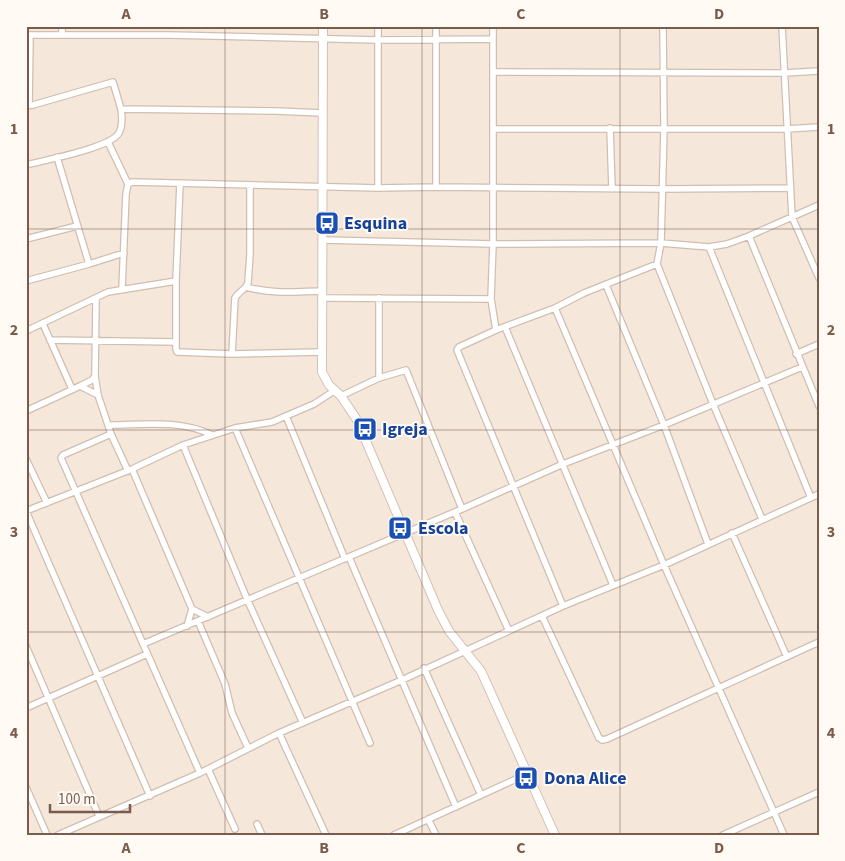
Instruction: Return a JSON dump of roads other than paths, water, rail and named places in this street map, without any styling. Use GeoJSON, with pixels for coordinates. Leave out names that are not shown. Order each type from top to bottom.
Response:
{"type":"FeatureCollection","features":[{"type":"Feature","properties":{"kind":"street"},"geometry":{"type":"LineString","coordinates":[[62,26],[62,35]]}},
{"type":"Feature","properties":{"kind":"street"},"geometry":{"type":"LineString","coordinates":[[114,26],[114,34]]}},
{"type":"Feature","properties":{"kind":"street"},"geometry":{"type":"LineString","coordinates":[[323,26],[322,372],[329,385],[338,393],[352,412],[362,430],[438,610],[448,631],[480,671],[553,834]]}},
{"type":"Feature","properties":{"kind":"street"},"geometry":{"type":"LineString","coordinates":[[378,26],[378,188]]}},
{"type":"Feature","properties":{"kind":"street"},"geometry":{"type":"LineString","coordinates":[[436,26],[436,187]]}},
{"type":"Feature","properties":{"kind":"street"},"geometry":{"type":"LineString","coordinates":[[493,26],[493,244],[491,299],[496,330]]}},
{"type":"Feature","properties":{"kind":"street"},"geometry":{"type":"LineString","coordinates":[[664,26],[662,243],[658,264],[713,404],[762,519]]}},
{"type":"Feature","properties":{"kind":"street"},"geometry":{"type":"LineString","coordinates":[[782,26],[792,217],[819,278]]}},
{"type":"Feature","properties":{"kind":"street"},"geometry":{"type":"LineString","coordinates":[[26,165],[94,148],[108,142],[119,132],[121,125],[121,109],[112,82],[28,105],[28,35],[114,34],[378,40],[493,39]]}},
{"type":"Feature","properties":{"kind":"street"},"geometry":{"type":"LineString","coordinates":[[494,72],[784,73],[819,71]]}},
{"type":"Feature","properties":{"kind":"street"},"geometry":{"type":"LineString","coordinates":[[121,109],[276,110],[322,113]]}},
{"type":"Feature","properties":{"kind":"street"},"geometry":{"type":"LineString","coordinates":[[493,129],[787,129],[819,127]]}},
{"type":"Feature","properties":{"kind":"street"},"geometry":{"type":"LineString","coordinates":[[610,128],[612,189]]}},
{"type":"Feature","properties":{"kind":"street"},"geometry":{"type":"LineString","coordinates":[[108,142],[128,184],[122,289]]}},
{"type":"Feature","properties":{"kind":"street"},"geometry":{"type":"LineString","coordinates":[[56,157],[89,264]]}},
{"type":"Feature","properties":{"kind":"street"},"geometry":{"type":"LineString","coordinates":[[128,184],[132,182],[378,188],[790,188]]}},
{"type":"Feature","properties":{"kind":"street"},"geometry":{"type":"LineString","coordinates":[[180,183],[176,281],[176,351],[232,354],[321,352]]}},
{"type":"Feature","properties":{"kind":"street"},"geometry":{"type":"LineString","coordinates":[[246,287],[250,254],[250,185]]}},
{"type":"Feature","properties":{"kind":"street"},"geometry":{"type":"LineString","coordinates":[[322,240],[493,244],[662,243],[708,247],[727,244],[749,236],[819,205]]}},
{"type":"Feature","properties":{"kind":"street"},"geometry":{"type":"LineString","coordinates":[[26,239],[77,226]]}},
{"type":"Feature","properties":{"kind":"street"},"geometry":{"type":"LineString","coordinates":[[749,236],[819,406]]}},
{"type":"Feature","properties":{"kind":"street"},"geometry":{"type":"LineString","coordinates":[[708,247],[811,498]]}},
{"type":"Feature","properties":{"kind":"street"},"geometry":{"type":"LineString","coordinates":[[26,281],[124,253]]}},
{"type":"Feature","properties":{"kind":"street"},"geometry":{"type":"LineString","coordinates":[[563,606],[457,350],[459,347],[496,330],[555,308],[572,298],[658,264]]}},
{"type":"Feature","properties":{"kind":"street"},"geometry":{"type":"LineString","coordinates":[[26,331],[108,292],[176,281]]}},
{"type":"Feature","properties":{"kind":"street"},"geometry":{"type":"LineString","coordinates":[[606,285],[664,425],[708,544]]}},
{"type":"Feature","properties":{"kind":"street"},"geometry":{"type":"LineString","coordinates":[[232,354],[234,298],[236,294],[246,287],[275,292],[379,298],[491,299]]}},
{"type":"Feature","properties":{"kind":"street"},"geometry":{"type":"LineString","coordinates":[[96,298],[95,376],[98,395],[111,434],[130,470],[192,608],[208,617]]}},
{"type":"Feature","properties":{"kind":"street"},"geometry":{"type":"LineString","coordinates":[[379,298],[379,378]]}},
{"type":"Feature","properties":{"kind":"street"},"geometry":{"type":"LineString","coordinates":[[555,308],[664,565],[784,835]]}},
{"type":"Feature","properties":{"kind":"street"},"geometry":{"type":"LineString","coordinates":[[43,324],[72,389]]}},
{"type":"Feature","properties":{"kind":"street"},"geometry":{"type":"LineString","coordinates":[[505,327],[613,585]]}},
{"type":"Feature","properties":{"kind":"street"},"geometry":{"type":"LineString","coordinates":[[50,340],[176,342]]}},
{"type":"Feature","properties":{"kind":"street"},"geometry":{"type":"LineString","coordinates":[[796,354],[819,344]]}},
{"type":"Feature","properties":{"kind":"street"},"geometry":{"type":"LineString","coordinates":[[143,644],[462,509],[563,464],[664,425],[802,367]]}},
{"type":"Feature","properties":{"kind":"street"},"geometry":{"type":"LineString","coordinates":[[150,796],[26,511],[130,470],[183,445],[235,428],[272,422],[338,393],[406,370],[462,509]]}},
{"type":"Feature","properties":{"kind":"street"},"geometry":{"type":"LineString","coordinates":[[26,411],[80,386],[95,376]]}},
{"type":"Feature","properties":{"kind":"street"},"geometry":{"type":"LineString","coordinates":[[80,386],[98,395]]}},
{"type":"Feature","properties":{"kind":"street"},"geometry":{"type":"LineString","coordinates":[[286,416],[456,807]]}},
{"type":"Feature","properties":{"kind":"street"},"geometry":{"type":"LineString","coordinates":[[108,425],[180,425],[202,430],[212,435]]}},
{"type":"Feature","properties":{"kind":"street"},"geometry":{"type":"LineString","coordinates":[[235,428],[370,743]]}},
{"type":"Feature","properties":{"kind":"street"},"geometry":{"type":"LineString","coordinates":[[111,434],[61,458],[200,773]]}},
{"type":"Feature","properties":{"kind":"street"},"geometry":{"type":"LineString","coordinates":[[183,445],[247,599],[303,723]]}},
{"type":"Feature","properties":{"kind":"street"},"geometry":{"type":"LineString","coordinates":[[26,460],[47,503]]}},
{"type":"Feature","properties":{"kind":"street"},"geometry":{"type":"LineString","coordinates":[[58,835],[150,796],[279,733],[402,680],[424,668],[509,632],[563,606],[664,565],[819,494]]}},
{"type":"Feature","properties":{"kind":"street"},"geometry":{"type":"LineString","coordinates":[[455,512],[509,632]]}},
{"type":"Feature","properties":{"kind":"street"},"geometry":{"type":"LineString","coordinates":[[732,533],[787,657]]}},
{"type":"Feature","properties":{"kind":"street"},"geometry":{"type":"LineString","coordinates":[[187,626],[192,608]]}},
{"type":"Feature","properties":{"kind":"street"},"geometry":{"type":"LineString","coordinates":[[542,616],[599,738],[602,740],[819,642]]}},
{"type":"Feature","properties":{"kind":"street"},"geometry":{"type":"LineString","coordinates":[[198,621],[225,684],[232,713],[248,748]]}},
{"type":"Feature","properties":{"kind":"street"},"geometry":{"type":"LineString","coordinates":[[26,646],[99,816]]}},
{"type":"Feature","properties":{"kind":"street"},"geometry":{"type":"LineString","coordinates":[[26,708],[147,654]]}},
{"type":"Feature","properties":{"kind":"street"},"geometry":{"type":"LineString","coordinates":[[424,668],[481,795]]}},
{"type":"Feature","properties":{"kind":"street"},"geometry":{"type":"LineString","coordinates":[[279,733],[326,835]]}},
{"type":"Feature","properties":{"kind":"street"},"geometry":{"type":"LineString","coordinates":[[208,769],[236,830]]}},
{"type":"Feature","properties":{"kind":"street"},"geometry":{"type":"LineString","coordinates":[[394,835],[527,774]]}},
{"type":"Feature","properties":{"kind":"street"},"geometry":{"type":"LineString","coordinates":[[26,787],[47,835]]}},
{"type":"Feature","properties":{"kind":"street"},"geometry":{"type":"LineString","coordinates":[[723,835],[819,792]]}},
{"type":"Feature","properties":{"kind":"street"},"geometry":{"type":"LineString","coordinates":[[428,818],[436,835]]}},
{"type":"Feature","properties":{"kind":"street"},"geometry":{"type":"LineString","coordinates":[[257,824],[262,835]]}},
{"type":"Feature","properties":{"kind":"place","name":"Esquina"},"geometry":{"type":"Point","coordinates":[327,223]}},
{"type":"Feature","properties":{"kind":"place","name":"Igreja"},"geometry":{"type":"Point","coordinates":[365,429]}},
{"type":"Feature","properties":{"kind":"place","name":"Escola"},"geometry":{"type":"Point","coordinates":[400,528]}},
{"type":"Feature","properties":{"kind":"place","name":"Dona Alice"},"geometry":{"type":"Point","coordinates":[526,778]}}]}
